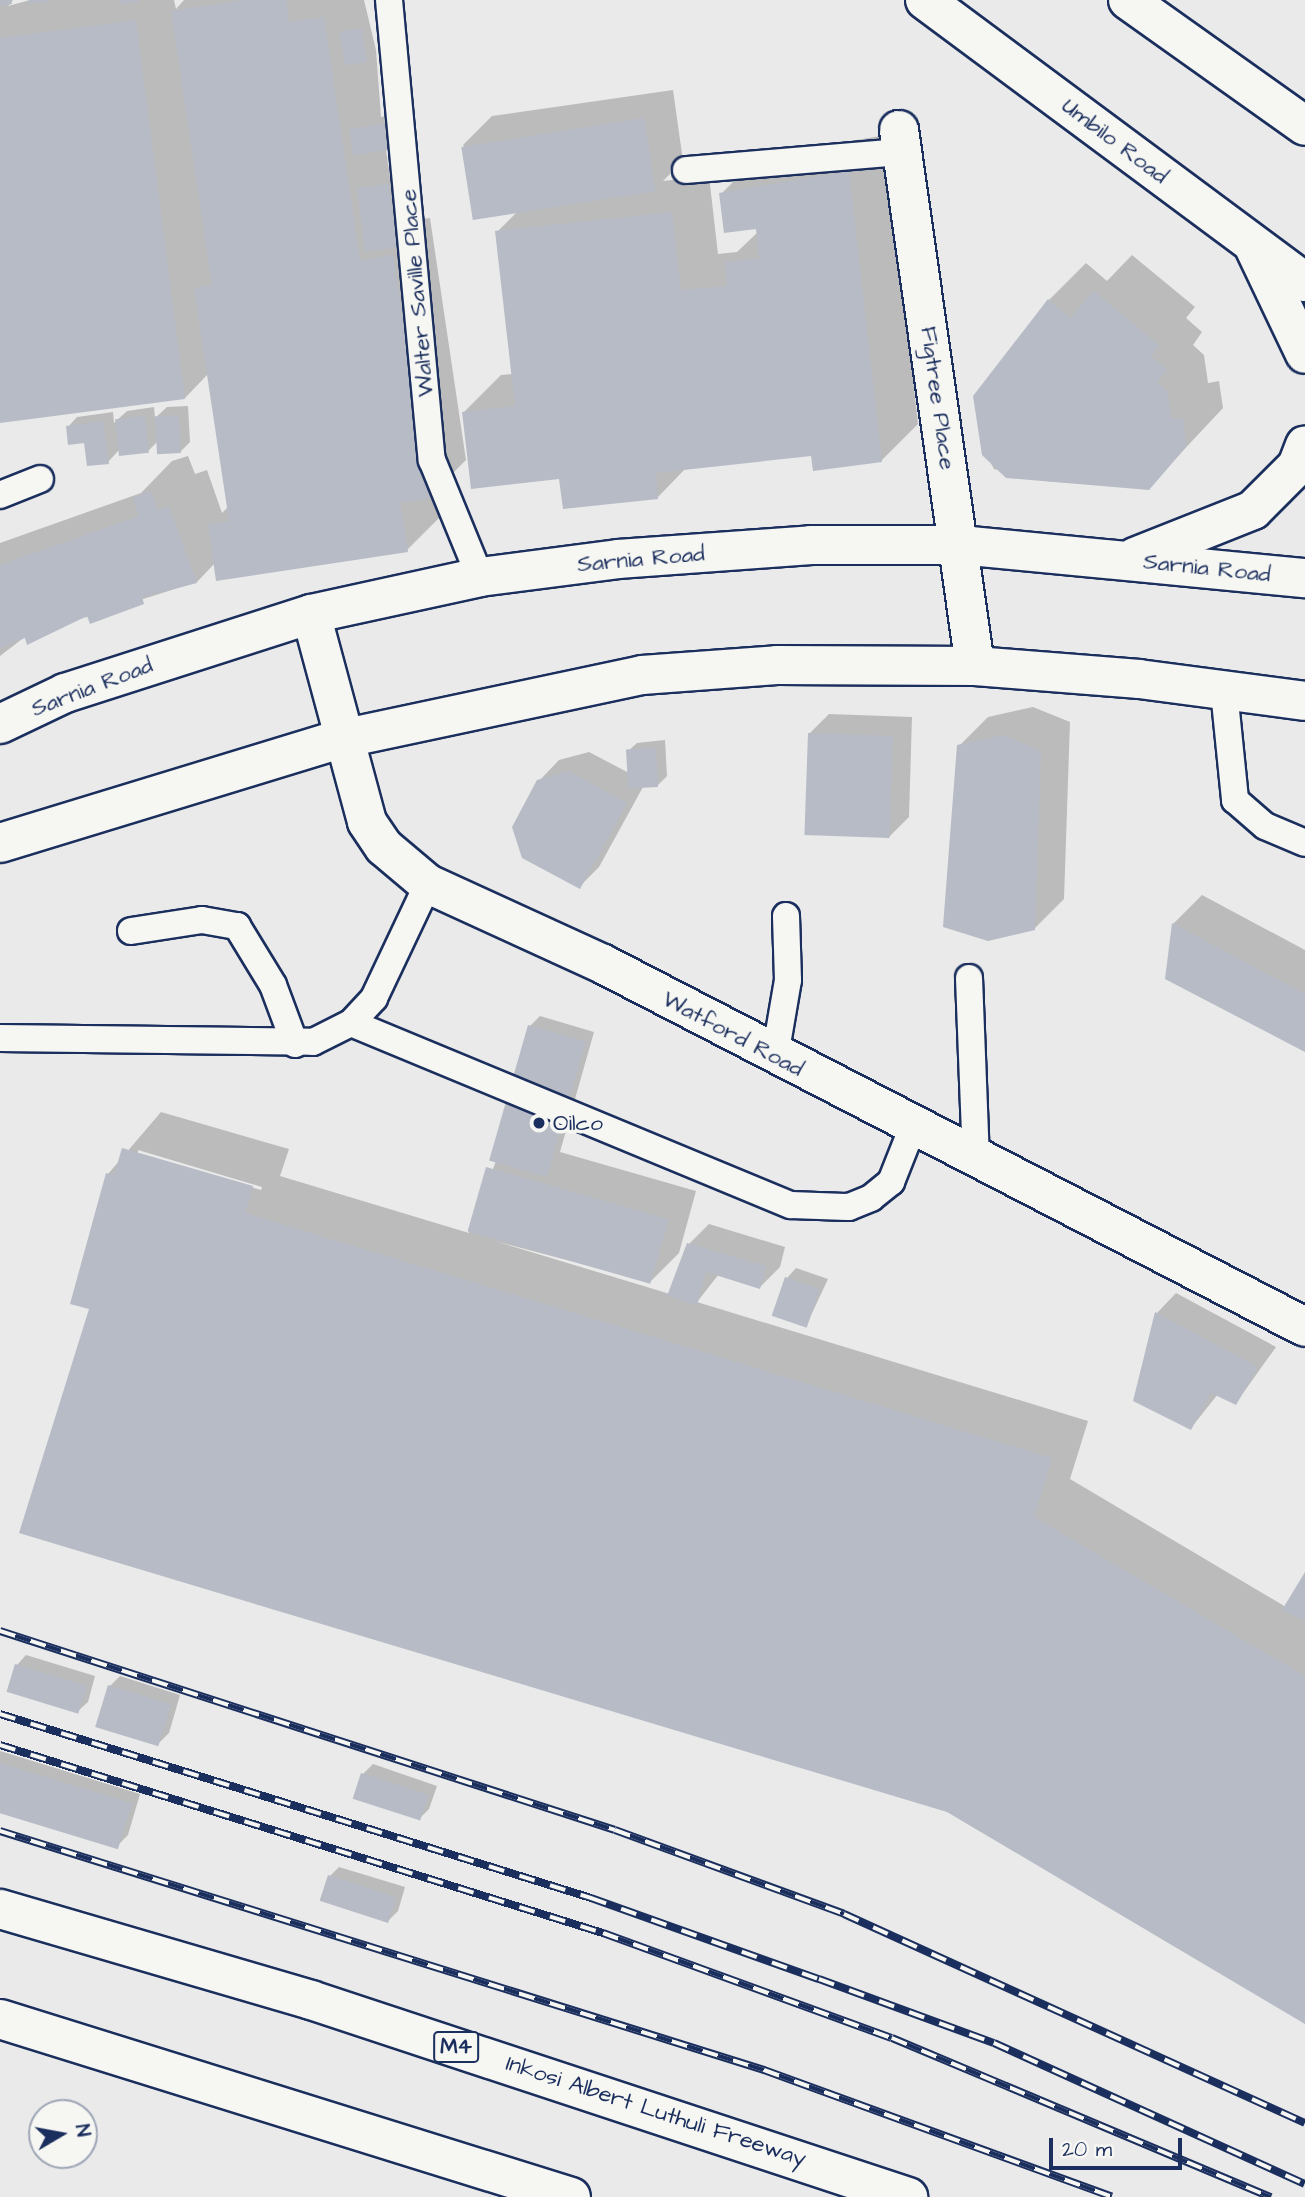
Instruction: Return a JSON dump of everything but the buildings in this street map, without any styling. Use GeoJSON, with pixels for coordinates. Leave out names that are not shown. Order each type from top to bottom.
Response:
{"type":"FeatureCollection","features":[{"type":"Feature","properties":{"kind":"main road","name":"Umbilo Road"},"geometry":{"type":"LineString","coordinates":[[925,0],[1305,282]]}},
{"type":"Feature","properties":{"kind":"main road"},"geometry":{"type":"LineString","coordinates":[[1128,0],[1305,126]]}},
{"type":"Feature","properties":{"kind":"main road","name":"Figtree Place"},"geometry":{"type":"LineString","coordinates":[[900,141],[960,544],[975,666]]}},
{"type":"Feature","properties":{"kind":"main road"},"geometry":{"type":"LineString","coordinates":[[1252,242],[1305,354]]}},
{"type":"Feature","properties":{"kind":"main road"},"geometry":{"type":"LineString","coordinates":[[1127,560],[1252,510],[1297,466],[1305,445]]}},
{"type":"Feature","properties":{"kind":"main road","name":"Sarnia Road"},"geometry":{"type":"LineString","coordinates":[[0,724],[78,688],[311,614],[480,577],[618,559],[811,545],[960,544],[1305,578]]}},
{"type":"Feature","properties":{"kind":"main road","name":"Watford Road"},"geometry":{"type":"LineString","coordinates":[[311,614],[341,739],[367,822],[384,847],[428,884],[603,964],[912,1129],[1305,1327]]}},
{"type":"Feature","properties":{"kind":"main road"},"geometry":{"type":"LineString","coordinates":[[0,843],[341,739],[642,675],[777,665],[975,666],[1305,701]]}},
{"type":"Feature","properties":{"kind":"main road","name":"Inkosi Albert Luthuli Freeway"},"geometry":{"type":"LineString","coordinates":[[0,1909],[311,2000],[908,2197]]}},
{"type":"Feature","properties":{"kind":"main road"},"geometry":{"type":"LineString","coordinates":[[0,2019],[571,2197]]}},
{"type":"Feature","properties":{"kind":"lane","name":"Walter Saville Place"},"geometry":{"type":"LineString","coordinates":[[389,0],[432,460],[480,577]]}},
{"type":"Feature","properties":{"kind":"lane"},"geometry":{"type":"LineString","coordinates":[[687,170],[900,141]]}},
{"type":"Feature","properties":{"kind":"lane"},"geometry":{"type":"LineString","coordinates":[[0,495],[40,479]]}},
{"type":"Feature","properties":{"kind":"lane"},"geometry":{"type":"LineString","coordinates":[[1224,691],[1235,800],[1265,826],[1305,844]]}},
{"type":"Feature","properties":{"kind":"lane"},"geometry":{"type":"LineString","coordinates":[[0,1038],[295,1044],[351,1023],[391,971],[428,884]]}},
{"type":"Feature","properties":{"kind":"lane"},"geometry":{"type":"LineString","coordinates":[[775,1056],[788,980],[786,916]]}},
{"type":"Feature","properties":{"kind":"lane"},"geometry":{"type":"LineString","coordinates":[[131,931],[202,920],[237,926],[267,974],[295,1044]]}},
{"type":"Feature","properties":{"kind":"lane"},"geometry":{"type":"LineString","coordinates":[[969,978],[976,1161]]}},
{"type":"Feature","properties":{"kind":"lane"},"geometry":{"type":"LineString","coordinates":[[351,1023],[791,1205],[849,1207],[871,1198],[891,1182],[912,1129]]}},
{"type":"Feature","properties":{"kind":"railway"},"geometry":{"type":"LineString","coordinates":[[0,1631],[615,1830],[844,1914],[1305,2123]]}},
{"type":"Feature","properties":{"kind":"railway"},"geometry":{"type":"LineString","coordinates":[[0,1714],[591,1898],[819,1979],[994,2043],[1305,2184]]}},
{"type":"Feature","properties":{"kind":"railway"},"geometry":{"type":"LineString","coordinates":[[0,1745],[603,1933],[892,2038],[1271,2197]]}},
{"type":"Feature","properties":{"kind":"railway"},"geometry":{"type":"LineString","coordinates":[[0,1831],[764,2070],[1112,2197]]}},
{"type":"Feature","properties":{"kind":"place","name":"Oilco"},"geometry":{"type":"Point","coordinates":[539,1123]}}]}
